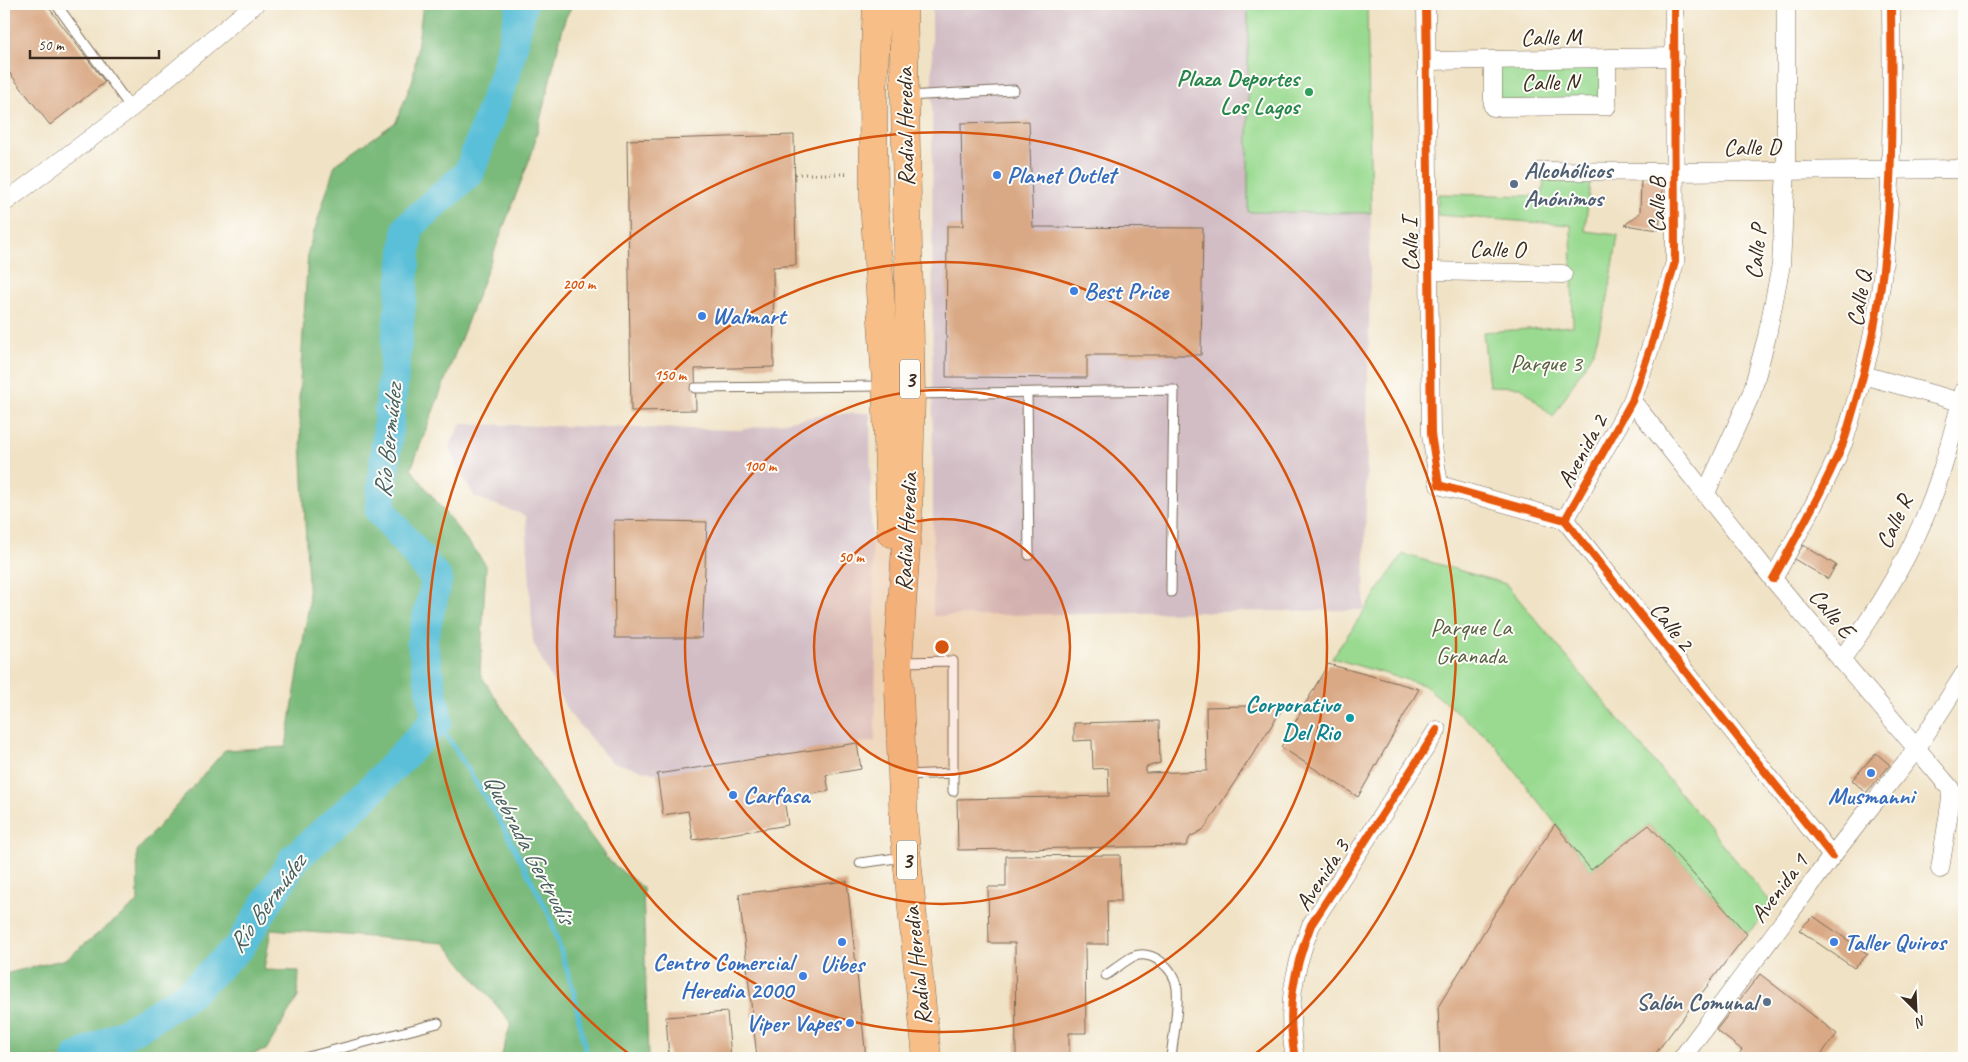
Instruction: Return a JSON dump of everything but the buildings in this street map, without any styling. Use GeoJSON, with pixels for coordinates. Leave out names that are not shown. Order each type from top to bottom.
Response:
{"type":"FeatureCollection","features":[{"type":"Feature","properties":{"kind":"main road"},"geometry":{"type":"LineString","coordinates":[[877,4],[872,103],[874,202],[898,390]]}},
{"type":"Feature","properties":{"kind":"main road"},"geometry":{"type":"LineString","coordinates":[[872,103],[880,97],[890,74],[891,4]]}},
{"type":"Feature","properties":{"kind":"main road","name":"Radial Heredia"},"geometry":{"type":"LineString","coordinates":[[903,4],[904,97],[898,390],[890,512],[904,776],[906,857],[927,1058]]}},
{"type":"Feature","properties":{"kind":"street"},"geometry":{"type":"LineString","coordinates":[[4,203],[131,108],[254,4]]}},
{"type":"Feature","properties":{"kind":"street","name":"Calle I"},"geometry":{"type":"LineString","coordinates":[[1426,4],[1431,434],[1439,485],[1564,520]]}},
{"type":"Feature","properties":{"kind":"street","name":"Calle B"},"geometry":{"type":"LineString","coordinates":[[1632,401],[1653,340],[1675,262],[1674,4]]}},
{"type":"Feature","properties":{"kind":"street","name":"Calle P"},"geometry":{"type":"LineString","coordinates":[[1706,493],[1752,392],[1767,336],[1781,265],[1786,170],[1786,4]]}},
{"type":"Feature","properties":{"kind":"street","name":"Calle Q"},"geometry":{"type":"LineString","coordinates":[[1773,579],[1816,501],[1844,440],[1863,375],[1881,296],[1892,170],[1891,4]]}},
{"type":"Feature","properties":{"kind":"street","name":"Calle M"},"geometry":{"type":"LineString","coordinates":[[1428,61],[1493,62],[1675,58]]}},
{"type":"Feature","properties":{"kind":"street","name":"Calle N"},"geometry":{"type":"LineString","coordinates":[[1493,62],[1493,107],[1607,106],[1607,59]]}},
{"type":"Feature","properties":{"kind":"street","name":"Calle D"},"geometry":{"type":"LineString","coordinates":[[1541,171],[1676,172],[1964,169]]}},
{"type":"Feature","properties":{"kind":"street","name":"Calle O"},"geometry":{"type":"LineString","coordinates":[[1429,271],[1563,274]]}},
{"type":"Feature","properties":{"kind":"street"},"geometry":{"type":"LineString","coordinates":[[1863,375],[1963,399]]}},
{"type":"Feature","properties":{"kind":"street","name":"Calle R"},"geometry":{"type":"LineString","coordinates":[[1841,660],[1873,616],[1910,548],[1940,477],[1963,399]]}},
{"type":"Feature","properties":{"kind":"street","name":"Calle E"},"geometry":{"type":"LineString","coordinates":[[1632,401],[1773,579],[1950,788],[1951,799],[1940,869]]}},
{"type":"Feature","properties":{"kind":"street","name":"Avenida 2"},"geometry":{"type":"LineString","coordinates":[[1564,520],[1632,401]]}},
{"type":"Feature","properties":{"kind":"street","name":"Calle 2"},"geometry":{"type":"LineString","coordinates":[[1564,520],[1832,856]]}},
{"type":"Feature","properties":{"kind":"street","name":"Avenida 1"},"geometry":{"type":"LineString","coordinates":[[1682,1058],[1832,856],[1917,748],[1964,674]]}},
{"type":"Feature","properties":{"kind":"street","name":"Avenida 3"},"geometry":{"type":"LineString","coordinates":[[1295,1058],[1292,1041],[1292,987],[1298,960],[1311,925],[1437,730]]}},
{"type":"Feature","properties":{"kind":"lane"},"geometry":{"type":"LineString","coordinates":[[56,4],[131,108]]}},
{"type":"Feature","properties":{"kind":"lane"},"geometry":{"type":"LineString","coordinates":[[904,97],[1014,90]]}},
{"type":"Feature","properties":{"kind":"lane"},"geometry":{"type":"LineString","coordinates":[[696,388],[1028,392],[1174,390],[1170,592]]}},
{"type":"Feature","properties":{"kind":"lane"},"geometry":{"type":"LineString","coordinates":[[1028,392],[1030,555]]}},
{"type":"Feature","properties":{"kind":"lane"},"geometry":{"type":"LineString","coordinates":[[898,662],[953,661],[953,791]]}},
{"type":"Feature","properties":{"kind":"lane"},"geometry":{"type":"LineString","coordinates":[[904,776],[954,773]]}},
{"type":"Feature","properties":{"kind":"lane"},"geometry":{"type":"LineString","coordinates":[[860,863],[906,857]]}},
{"type":"Feature","properties":{"kind":"lane"},"geometry":{"type":"LineString","coordinates":[[1106,975],[1133,956],[1151,957],[1162,962],[1173,974],[1177,988],[1172,1058]]}},
{"type":"Feature","properties":{"kind":"lane"},"geometry":{"type":"LineString","coordinates":[[304,1058],[438,1023]]}},
{"type":"Feature","properties":{"kind":"path"},"geometry":{"type":"LineString","coordinates":[[795,174],[847,174]]}},
{"type":"Feature","properties":{"kind":"shaded area"},"geometry":{"type":"Polygon","coordinates":[[[932,4],[1248,4],[1248,211],[1371,213],[1364,610],[933,616],[932,4]]]}},
{"type":"Feature","properties":{"kind":"shaded area"},"geometry":{"type":"Polygon","coordinates":[[[870,413],[871,524],[876,641],[875,741],[657,774],[611,762],[568,712],[533,642],[526,516],[475,497],[456,466],[449,446],[461,424],[740,430],[828,414],[870,413]]]}},
{"type":"Feature","properties":{"kind":"green space"},"geometry":{"type":"Polygon","coordinates":[[[423,4],[573,4],[565,19],[532,153],[411,469],[486,565],[480,674],[552,783],[609,861],[643,888],[648,1058],[501,1058],[511,1023],[445,943],[271,929],[264,970],[299,971],[298,997],[266,1050],[240,1058],[4,1058],[4,974],[66,959],[138,902],[137,851],[225,750],[286,747],[309,604],[299,399],[308,251],[335,165],[396,122],[413,79],[423,4]]]}},
{"type":"Feature","properties":{"kind":"green space","name":"Plaza Deportes Los Lagos"},"geometry":{"type":"Polygon","coordinates":[[[1248,4],[1367,4],[1371,213],[1248,212],[1248,4]]]}},
{"type":"Feature","properties":{"kind":"green space"},"geometry":{"type":"Polygon","coordinates":[[[1607,59],[1605,103],[1498,100],[1497,63],[1607,59]]]}},
{"type":"Feature","properties":{"kind":"green space","name":"Parque 3"},"geometry":{"type":"Polygon","coordinates":[[[1544,180],[1590,181],[1585,231],[1618,235],[1608,298],[1594,350],[1553,417],[1521,387],[1489,386],[1483,332],[1573,326],[1571,225],[1437,215],[1438,194],[1542,196],[1544,180]]]}},
{"type":"Feature","properties":{"kind":"green space","name":"Parque La Granada"},"geometry":{"type":"Polygon","coordinates":[[[1403,554],[1506,584],[1774,906],[1747,934],[1649,825],[1591,870],[1491,740],[1424,685],[1332,658],[1403,554]]]}},
{"type":"Feature","properties":{"kind":"waterway","name":"Río Bermúdez"},"geometry":{"type":"LineString","coordinates":[[77,1058],[137,1027],[189,994],[240,946],[294,859],[367,794],[437,720],[422,641],[437,579],[380,510],[408,227],[469,173],[507,68],[522,4]]}},
{"type":"Feature","properties":{"kind":"waterway","name":"Quebrada Gertrudis"},"geometry":{"type":"LineString","coordinates":[[437,720],[503,826],[549,914],[573,989],[587,1058]]}},
{"type":"Feature","properties":{"kind":"cycle path"},"geometry":{"type":"LineString","coordinates":[[1426,4],[1431,434],[1439,485],[1565,520],[1832,856]]}},
{"type":"Feature","properties":{"kind":"cycle path"},"geometry":{"type":"LineString","coordinates":[[1565,520],[1632,401],[1653,340],[1675,262],[1674,4]]}},
{"type":"Feature","properties":{"kind":"cycle path"},"geometry":{"type":"LineString","coordinates":[[1773,579],[1819,494],[1844,441],[1870,345],[1879,297],[1889,200],[1892,103],[1891,4]]}},
{"type":"Feature","properties":{"kind":"cycle path"},"geometry":{"type":"LineString","coordinates":[[1295,1058],[1292,1040],[1291,1006],[1296,974],[1311,925],[1437,730]]}},
{"type":"Feature","properties":{"kind":"place","name":"Plaza Deportes Los Lagos"},"geometry":{"type":"Point","coordinates":[1309,92]}},
{"type":"Feature","properties":{"kind":"place","name":"Planet Outlet"},"geometry":{"type":"Point","coordinates":[997,175]}},
{"type":"Feature","properties":{"kind":"place","name":"Alcohólicos Anónimos"},"geometry":{"type":"Point","coordinates":[1514,184]}},
{"type":"Feature","properties":{"kind":"place","name":"Best Price"},"geometry":{"type":"Point","coordinates":[1074,291]}},
{"type":"Feature","properties":{"kind":"place","name":"Walmart"},"geometry":{"type":"Point","coordinates":[702,316]}},
{"type":"Feature","properties":{"kind":"place","name":"Corporativo Del Rio"},"geometry":{"type":"Point","coordinates":[1350,718]}},
{"type":"Feature","properties":{"kind":"place","name":"Musmanni"},"geometry":{"type":"Point","coordinates":[1871,773]}},
{"type":"Feature","properties":{"kind":"place","name":"Carfasa"},"geometry":{"type":"Point","coordinates":[733,795]}},
{"type":"Feature","properties":{"kind":"place","name":"Uibes"},"geometry":{"type":"Point","coordinates":[842,942]}},
{"type":"Feature","properties":{"kind":"place","name":"Taller Quiros"},"geometry":{"type":"Point","coordinates":[1834,942]}},
{"type":"Feature","properties":{"kind":"place","name":"Centro Comercial Heredia 2000"},"geometry":{"type":"Point","coordinates":[803,976]}},
{"type":"Feature","properties":{"kind":"place","name":"Salón Comunal"},"geometry":{"type":"Point","coordinates":[1767,1002]}},
{"type":"Feature","properties":{"kind":"place","name":"Viper Vapes"},"geometry":{"type":"Point","coordinates":[850,1023]}}]}
